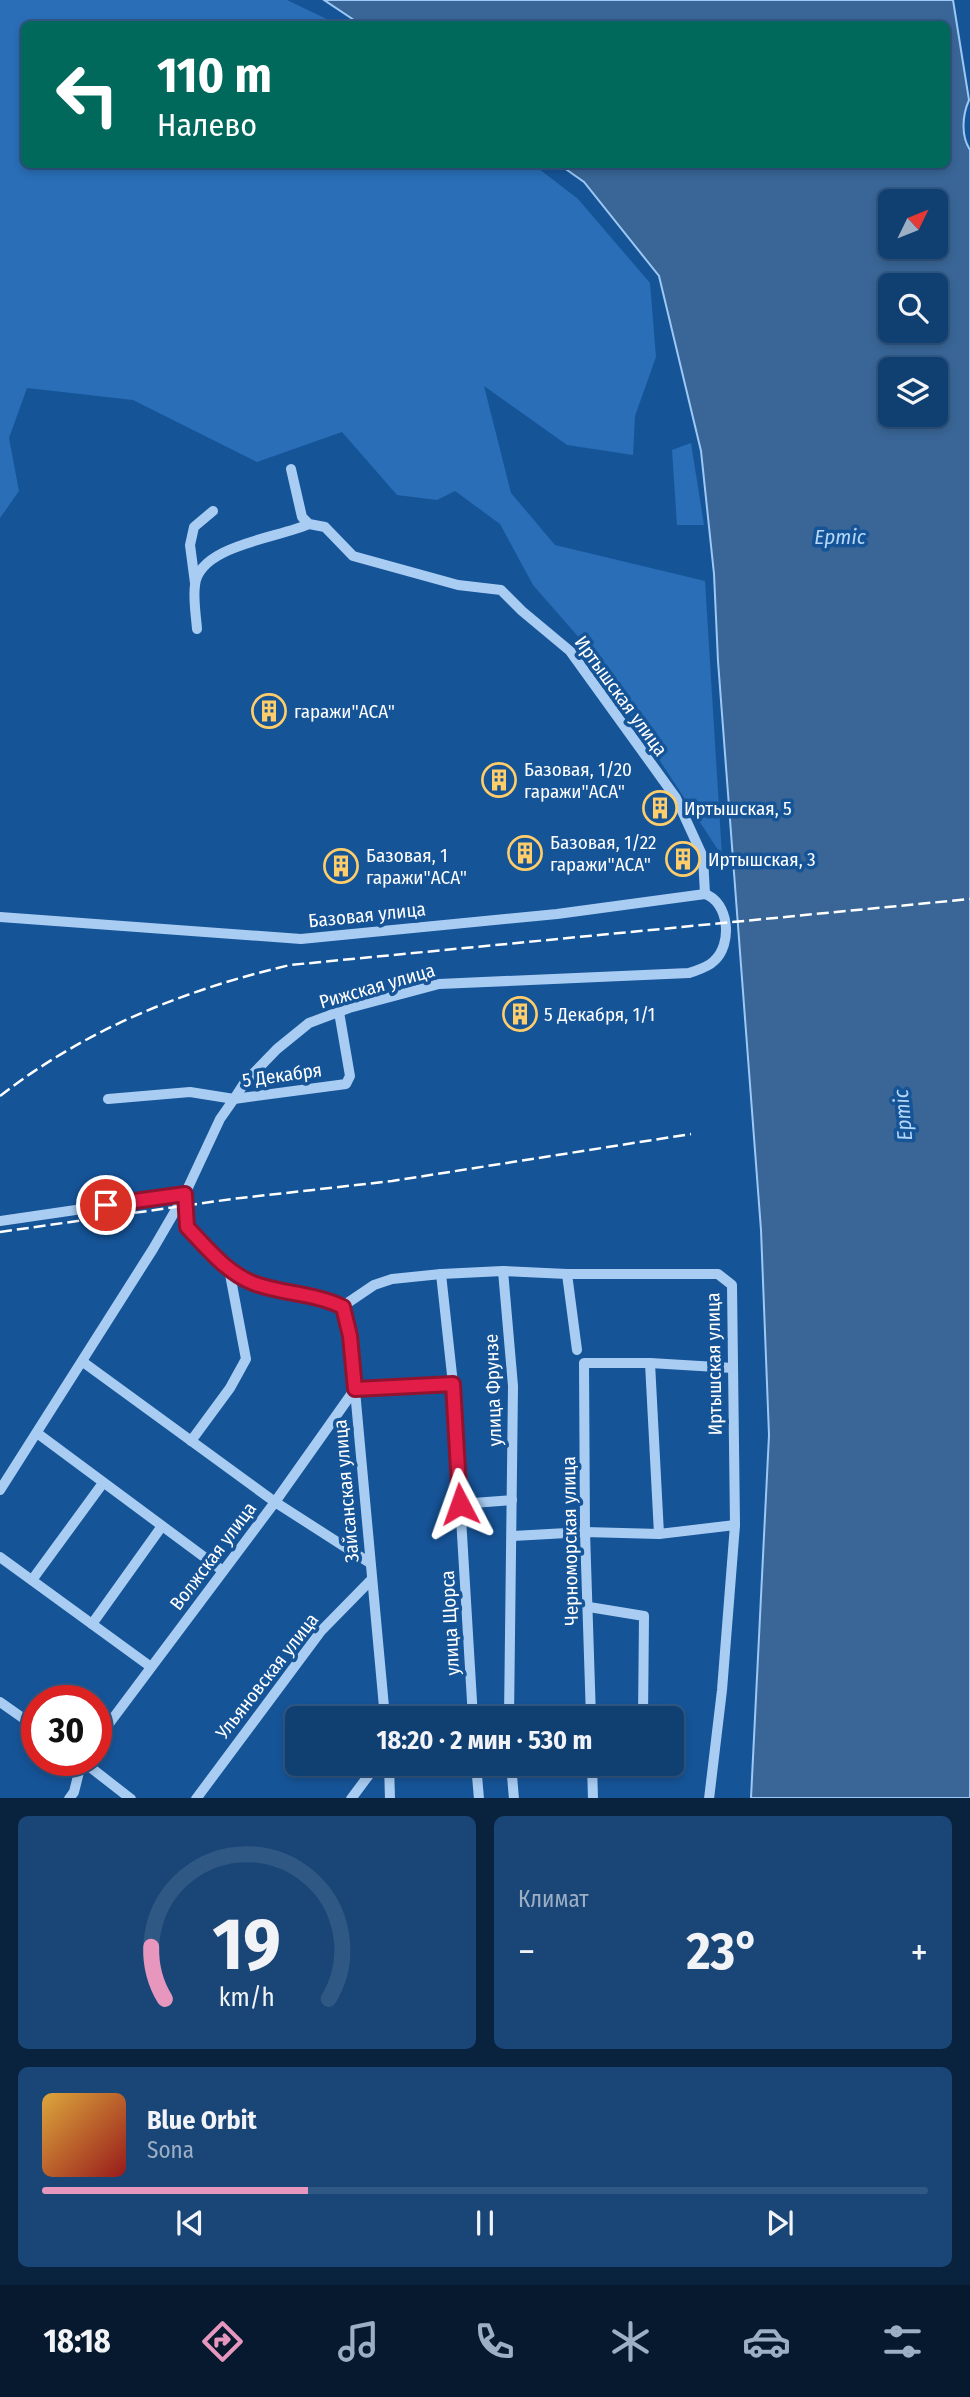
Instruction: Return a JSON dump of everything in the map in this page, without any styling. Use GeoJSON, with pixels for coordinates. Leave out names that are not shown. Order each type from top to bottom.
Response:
{"type":"FeatureCollection","features":[{"type":"Feature","properties":{"kind":"street"},"geometry":{"type":"LineString","coordinates":[[195,583],[204,567],[218,555],[309,524],[302,517],[291,469]]}},
{"type":"Feature","properties":{"kind":"street"},"geometry":{"type":"LineString","coordinates":[[197,629],[190,545],[194,527],[213,511]]}},
{"type":"Feature","properties":{"kind":"street","name":"Иртышская улица"},"geometry":{"type":"LineString","coordinates":[[309,524],[325,527],[353,556],[458,585],[501,590],[570,651],[676,798],[703,857],[705,894]]}},
{"type":"Feature","properties":{"kind":"street","name":"Рижская улица"},"geometry":{"type":"LineString","coordinates":[[0,1490],[83,1362],[185,1194],[220,1119],[245,1082],[276,1049],[309,1023],[439,984],[689,973],[715,961],[722,951],[726,928],[724,916],[714,897],[705,894]]}},
{"type":"Feature","properties":{"kind":"street","name":"Базовая улица"},"geometry":{"type":"LineString","coordinates":[[0,916],[301,939],[557,914],[705,894]]}},
{"type":"Feature","properties":{"kind":"street","name":"5 Декабря"},"geometry":{"type":"LineString","coordinates":[[107,1099],[190,1092],[234,1099],[346,1084],[351,1076],[339,1012]]}},
{"type":"Feature","properties":{"kind":"street"},"geometry":{"type":"LineString","coordinates":[[0,1220],[185,1194],[187,1227],[229,1269],[254,1283],[328,1299],[343,1307]]}},
{"type":"Feature","properties":{"kind":"street"},"geometry":{"type":"LineString","coordinates":[[191,1441],[230,1388],[246,1359],[229,1269]]}},
{"type":"Feature","properties":{"kind":"street","name":"Иртышская улица"},"geometry":{"type":"LineString","coordinates":[[343,1307],[374,1285],[392,1279],[441,1274],[503,1271],[567,1274],[718,1274],[732,1285],[734,1525],[722,1690],[709,1798]]}},
{"type":"Feature","properties":{"kind":"street","name":"улица Фрунзе"},"geometry":{"type":"LineString","coordinates":[[503,1271],[513,1386],[509,1706]]}},
{"type":"Feature","properties":{"kind":"street","name":"улица Щорса"},"geometry":{"type":"LineString","coordinates":[[441,1274],[453,1384],[472,1706]]}},
{"type":"Feature","properties":{"kind":"street"},"geometry":{"type":"LineString","coordinates":[[567,1274],[577,1350]]}},
{"type":"Feature","properties":{"kind":"street","name":"Зайсанская улица"},"geometry":{"type":"LineString","coordinates":[[343,1307],[350,1336],[385,1706]]}},
{"type":"Feature","properties":{"kind":"street"},"geometry":{"type":"LineString","coordinates":[[83,1362],[275,1502],[370,1563]]}},
{"type":"Feature","properties":{"kind":"street","name":"Черноморская улица"},"geometry":{"type":"LineString","coordinates":[[591,1706],[584,1363],[650,1363]]}},
{"type":"Feature","properties":{"kind":"street"},"geometry":{"type":"LineString","coordinates":[[659,1534],[650,1363],[733,1368]]}},
{"type":"Feature","properties":{"kind":"street"},"geometry":{"type":"LineString","coordinates":[[355,1389],[453,1384]]}},
{"type":"Feature","properties":{"kind":"street","name":"Волжская улица"},"geometry":{"type":"LineString","coordinates":[[112,1719],[275,1502],[355,1389]]}},
{"type":"Feature","properties":{"kind":"street"},"geometry":{"type":"LineString","coordinates":[[37,1433],[223,1571]]}},
{"type":"Feature","properties":{"kind":"street"},"geometry":{"type":"LineString","coordinates":[[32,1580],[103,1483]]}},
{"type":"Feature","properties":{"kind":"street"},"geometry":{"type":"LineString","coordinates":[[460,1504],[512,1500]]}},
{"type":"Feature","properties":{"kind":"street"},"geometry":{"type":"LineString","coordinates":[[513,1536],[586,1532],[659,1534],[734,1525]]}},
{"type":"Feature","properties":{"kind":"street"},"geometry":{"type":"LineString","coordinates":[[92,1624],[162,1526]]}},
{"type":"Feature","properties":{"kind":"street"},"geometry":{"type":"LineString","coordinates":[[0,1557],[151,1667]]}},
{"type":"Feature","properties":{"kind":"street","name":"Ульяновская улица"},"geometry":{"type":"LineString","coordinates":[[196,1798],[321,1631],[372,1580]]}},
{"type":"Feature","properties":{"kind":"street"},"geometry":{"type":"LineString","coordinates":[[589,1607],[644,1616],[643,1706]]}},
{"type":"Feature","properties":{"kind":"street"},"geometry":{"type":"LineString","coordinates":[[0,1702],[21,1717]]}},
{"type":"Feature","properties":{"kind":"street"},"geometry":{"type":"LineString","coordinates":[[69,1798],[74,1792],[78,1776]]}},
{"type":"Feature","properties":{"kind":"street"},"geometry":{"type":"LineString","coordinates":[[101,1776],[131,1798]]}},
{"type":"Feature","properties":{"kind":"street"},"geometry":{"type":"LineString","coordinates":[[351,1798],[368,1776]]}},
{"type":"Feature","properties":{"kind":"street"},"geometry":{"type":"LineString","coordinates":[[389,1776],[390,1798]]}},
{"type":"Feature","properties":{"kind":"street"},"geometry":{"type":"LineString","coordinates":[[477,1776],[479,1798]]}},
{"type":"Feature","properties":{"kind":"street"},"geometry":{"type":"LineString","coordinates":[[512,1776],[514,1798]]}},
{"type":"Feature","properties":{"kind":"street"},"geometry":{"type":"LineString","coordinates":[[592,1776],[593,1798]]}},
{"type":"Feature","properties":{"kind":"shaded area"},"geometry":{"type":"Polygon","coordinates":[[[0,0],[287,0],[331,21],[21,21],[21,168],[538,168],[578,199],[650,283],[656,357],[635,416],[633,455],[567,445],[484,386],[511,493],[555,545],[705,581],[722,856],[582,641],[533,585],[500,524],[455,491],[437,500],[397,495],[342,432],[257,462],[133,400],[27,388],[9,438],[19,491],[0,518],[0,0]]]}},
{"type":"Feature","properties":{"kind":"shaded area"},"geometry":{"type":"Polygon","coordinates":[[[691,443],[704,525],[677,525],[672,450],[691,443]]]}},
{"type":"Feature","properties":{"kind":"water","name":"Ертіс"},"geometry":{"type":"Polygon","coordinates":[[[324,0],[953,0],[969,100],[964,126],[965,139],[970,150],[970,1798],[751,1798],[769,1435],[761,1230],[718,661],[714,574],[701,451],[659,276],[584,182],[564,168],[950,168],[950,21],[356,21],[324,0]]]}},
{"type":"Feature","properties":{"kind":"railway"},"geometry":{"type":"LineString","coordinates":[[0,1096],[67,1051],[138,1015],[212,987],[290,965],[970,899]]}},
{"type":"Feature","properties":{"kind":"railway"},"geometry":{"type":"LineString","coordinates":[[0,1232],[232,1199],[392,1181],[691,1134]]}},
{"type":"Feature","properties":{"kind":"place","name":"гаражи\"ACА\""},"geometry":{"type":"Point","coordinates":[269,711]}},
{"type":"Feature","properties":{"kind":"place","name":"Базовая, 1/20 гаражи\"ACА\""},"geometry":{"type":"Point","coordinates":[499,780]}},
{"type":"Feature","properties":{"kind":"place","name":"Иртышская, 5"},"geometry":{"type":"Point","coordinates":[660,808]}},
{"type":"Feature","properties":{"kind":"place","name":"Базовая, 1/22 гаражи\"ACА\""},"geometry":{"type":"Point","coordinates":[525,853]}},
{"type":"Feature","properties":{"kind":"place","name":"Иртышская, 3"},"geometry":{"type":"Point","coordinates":[683,859]}},
{"type":"Feature","properties":{"kind":"place","name":"Базовая, 1 гаражи\"ACА\""},"geometry":{"type":"Point","coordinates":[341,866]}},
{"type":"Feature","properties":{"kind":"place","name":"5 Декабря, 1/1"},"geometry":{"type":"Point","coordinates":[520,1014]}},
{"type":"Feature","properties":{"kind":"route"},"geometry":{"type":"LineString","coordinates":[[106,1205],[185,1194],[187,1227],[229,1269],[254,1283],[328,1299],[343,1307],[350,1336],[355,1389],[453,1384],[460,1504]]}}]}
